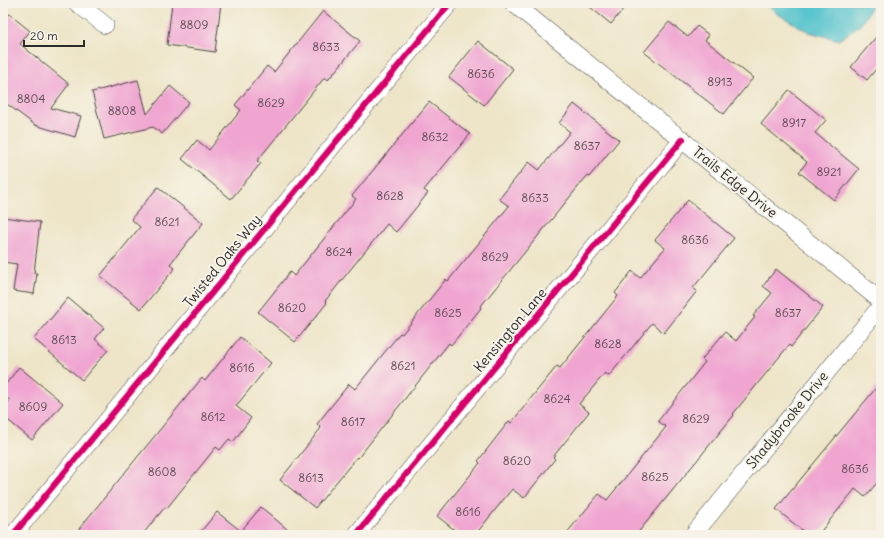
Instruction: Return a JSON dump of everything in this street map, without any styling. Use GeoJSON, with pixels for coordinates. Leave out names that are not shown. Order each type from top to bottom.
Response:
{"type":"FeatureCollection","features":[{"type":"Feature","properties":{"kind":"street"},"geometry":{"type":"LineString","coordinates":[[77,3],[105,25]]}},
{"type":"Feature","properties":{"kind":"street","name":"Twisted Oaks Way"},"geometry":{"type":"LineString","coordinates":[[13,535],[450,3]]}},
{"type":"Feature","properties":{"kind":"street","name":"Trails Edge Drive"},"geometry":{"type":"LineString","coordinates":[[514,3],[881,301]]}},
{"type":"Feature","properties":{"kind":"street","name":"Kensington Lane"},"geometry":{"type":"LineString","coordinates":[[356,535],[683,140]]}},
{"type":"Feature","properties":{"kind":"street","name":"Shadybrooke Drive"},"geometry":{"type":"LineString","coordinates":[[693,535],[881,306]]}},
{"type":"Feature","properties":{"kind":"water"},"geometry":{"type":"Polygon","coordinates":[[[767,3],[874,3],[861,24],[839,40],[809,32],[776,13],[767,3]]]}},
{"type":"Feature","properties":{"kind":"building"},"geometry":{"type":"Polygon","coordinates":[[[172,3],[221,3],[215,52],[167,45],[172,3]]]}},
{"type":"Feature","properties":{"kind":"building"},"geometry":{"type":"Polygon","coordinates":[[[585,3],[628,3],[611,24],[585,3]]]}},
{"type":"Feature","properties":{"kind":"building"},"geometry":{"type":"Polygon","coordinates":[[[3,9],[30,31],[20,44],[69,84],[51,108],[81,116],[75,137],[35,125],[3,101],[3,9]]]}},
{"type":"Feature","properties":{"kind":"building"},"geometry":{"type":"Polygon","coordinates":[[[323,11],[360,41],[328,80],[325,77],[257,161],[261,163],[231,199],[182,159],[197,140],[209,150],[241,110],[235,105],[267,66],[274,72],[323,11]]]}},
{"type":"Feature","properties":{"kind":"building"},"geometry":{"type":"Polygon","coordinates":[[[669,22],[688,37],[697,26],[709,35],[705,40],[753,78],[724,114],[644,52],[669,22]]]}},
{"type":"Feature","properties":{"kind":"building"},"geometry":{"type":"Polygon","coordinates":[[[881,31],[881,63],[867,80],[851,67],[881,31]]]}},
{"type":"Feature","properties":{"kind":"building"},"geometry":{"type":"Polygon","coordinates":[[[478,41],[513,69],[484,105],[449,77],[478,41]]]}},
{"type":"Feature","properties":{"kind":"building"},"geometry":{"type":"Polygon","coordinates":[[[138,80],[147,114],[170,86],[189,102],[162,134],[153,127],[104,139],[92,92],[138,80]]]}},
{"type":"Feature","properties":{"kind":"building"},"geometry":{"type":"Polygon","coordinates":[[[789,90],[826,120],[815,133],[859,169],[834,200],[799,172],[807,162],[761,124],[789,90]]]}},
{"type":"Feature","properties":{"kind":"building"},"geometry":{"type":"Polygon","coordinates":[[[429,102],[470,134],[424,190],[428,193],[396,232],[387,224],[325,301],[327,303],[295,342],[258,312],[290,272],[294,276],[356,199],[352,196],[429,102]]]}},
{"type":"Feature","properties":{"kind":"building"},"geometry":{"type":"Polygon","coordinates":[[[574,104],[619,140],[589,177],[587,176],[480,307],[481,308],[451,345],[449,343],[358,458],[357,457],[315,508],[280,480],[321,428],[317,424],[349,384],[355,389],[400,333],[402,334],[446,279],[448,281],[509,206],[499,199],[529,162],[539,170],[570,132],[559,123],[574,104]]]}},
{"type":"Feature","properties":{"kind":"building"},"geometry":{"type":"Polygon","coordinates":[[[158,187],[203,223],[170,264],[175,268],[141,309],[100,276],[140,227],[131,219],[158,187]]]}},
{"type":"Feature","properties":{"kind":"building"},"geometry":{"type":"Polygon","coordinates":[[[688,200],[734,238],[693,288],[697,291],[664,333],[652,323],[609,376],[605,373],[579,404],[589,412],[553,457],[555,459],[524,498],[512,489],[475,535],[461,535],[437,516],[480,463],[478,461],[509,421],[511,423],[557,366],[560,368],[618,296],[615,293],[632,271],[640,278],[665,248],[655,240],[688,200]]]}},
{"type":"Feature","properties":{"kind":"building"},"geometry":{"type":"Polygon","coordinates":[[[3,217],[40,222],[34,273],[37,273],[34,294],[13,291],[17,264],[3,262],[3,217]]]}},
{"type":"Feature","properties":{"kind":"building"},"geometry":{"type":"Polygon","coordinates":[[[776,269],[823,307],[791,347],[789,345],[636,535],[565,535],[599,494],[607,500],[666,427],[658,421],[705,362],[702,359],[725,332],[736,341],[755,317],[753,316],[772,293],[763,286],[776,269]]]}},
{"type":"Feature","properties":{"kind":"building"},"geometry":{"type":"Polygon","coordinates":[[[68,298],[104,328],[95,339],[108,350],[82,380],[34,339],[68,298]]]}},
{"type":"Feature","properties":{"kind":"building"},"geometry":{"type":"Polygon","coordinates":[[[240,337],[271,363],[236,406],[251,418],[233,442],[229,439],[220,450],[216,447],[167,508],[165,507],[142,535],[74,535],[202,378],[205,381],[240,337]]]}},
{"type":"Feature","properties":{"kind":"building"},"geometry":{"type":"Polygon","coordinates":[[[19,367],[63,403],[32,440],[3,416],[3,409],[10,400],[3,395],[3,388],[19,367]]]}},
{"type":"Feature","properties":{"kind":"building"},"geometry":{"type":"Polygon","coordinates":[[[881,382],[881,478],[865,497],[855,489],[818,535],[808,535],[776,509],[881,382]]]}},
{"type":"Feature","properties":{"kind":"building"},"geometry":{"type":"Polygon","coordinates":[[[261,507],[294,535],[198,535],[217,512],[241,531],[261,507]]]}},
{"type":"Feature","properties":{"kind":"cycle path"},"geometry":{"type":"LineString","coordinates":[[13,535],[450,3]]}},
{"type":"Feature","properties":{"kind":"cycle path"},"geometry":{"type":"LineString","coordinates":[[356,535],[683,139]]}}]}
